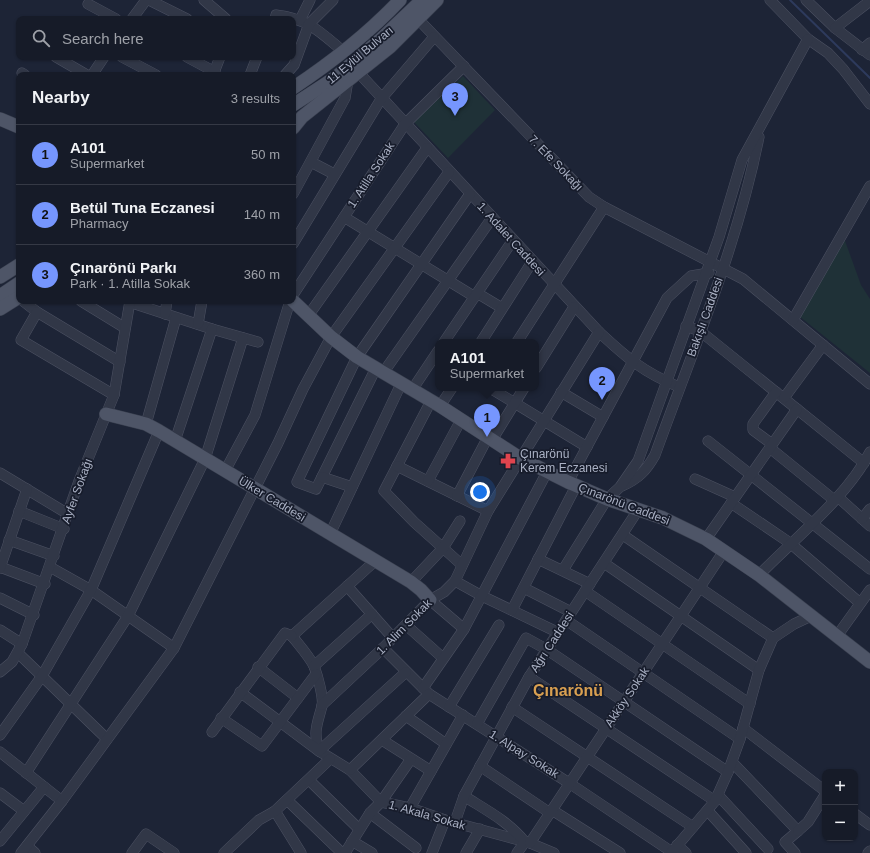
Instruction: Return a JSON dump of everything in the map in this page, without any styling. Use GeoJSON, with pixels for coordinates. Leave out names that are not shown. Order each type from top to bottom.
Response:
{"type":"FeatureCollection","features":[{"type":"Feature","properties":{"kind":"main road","name":"11 Eylül Bulvarı"},"geometry":{"type":"LineString","coordinates":[[296,86],[344,52],[378,23],[400,0]]}},
{"type":"Feature","properties":{"kind":"main road","name":"11 Eylül Bulvarı"},"geometry":{"type":"LineString","coordinates":[[296,103],[336,77],[381,39],[422,0]]}},
{"type":"Feature","properties":{"kind":"main road"},"geometry":{"type":"LineString","coordinates":[[296,124],[302,117],[390,47],[437,0]]}},
{"type":"Feature","properties":{"kind":"main road"},"geometry":{"type":"LineString","coordinates":[[0,119],[16,126]]}},
{"type":"Feature","properties":{"kind":"main road"},"geometry":{"type":"LineString","coordinates":[[3,275],[16,266]]}},
{"type":"Feature","properties":{"kind":"main road"},"geometry":{"type":"LineString","coordinates":[[0,296],[16,285]]}},
{"type":"Feature","properties":{"kind":"main road"},"geometry":{"type":"LineString","coordinates":[[0,309],[16,300]]}},
{"type":"Feature","properties":{"kind":"main road","name":"Çınarönü Caddesi"},"geometry":{"type":"LineString","coordinates":[[296,304],[332,337],[357,357],[461,420],[520,458],[572,484],[608,499],[663,518],[706,539],[759,575],[870,662]]}},
{"type":"Feature","properties":{"kind":"main road","name":"Ülker Caddesi"},"geometry":{"type":"LineString","coordinates":[[106,414],[146,424],[159,431],[411,582],[430,600]]}},
{"type":"Feature","properties":{"kind":"street"},"geometry":{"type":"LineString","coordinates":[[134,16],[146,0]]}},
{"type":"Feature","properties":{"kind":"street"},"geometry":{"type":"LineString","coordinates":[[149,0],[181,16]]}},
{"type":"Feature","properties":{"kind":"street"},"geometry":{"type":"LineString","coordinates":[[204,0],[223,16]]}},
{"type":"Feature","properties":{"kind":"street"},"geometry":{"type":"LineString","coordinates":[[296,56],[310,0]]}},
{"type":"Feature","properties":{"kind":"street"},"geometry":{"type":"LineString","coordinates":[[304,22],[333,0]]}},
{"type":"Feature","properties":{"kind":"street"},"geometry":{"type":"LineString","coordinates":[[770,0],[808,39],[828,53],[843,69],[870,104]]}},
{"type":"Feature","properties":{"kind":"street"},"geometry":{"type":"LineString","coordinates":[[835,28],[870,1]]}},
{"type":"Feature","properties":{"kind":"street"},"geometry":{"type":"LineString","coordinates":[[812,2],[835,28],[867,49]]}},
{"type":"Feature","properties":{"kind":"street"},"geometry":{"type":"LineString","coordinates":[[88,4],[110,16]]}},
{"type":"Feature","properties":{"kind":"street"},"geometry":{"type":"LineString","coordinates":[[276,16],[285,16]]}},
{"type":"Feature","properties":{"kind":"street"},"geometry":{"type":"LineString","coordinates":[[296,18],[304,22],[344,52]]}},
{"type":"Feature","properties":{"kind":"street","name":"7. Efe Sokağı"},"geometry":{"type":"LineString","coordinates":[[418,19],[578,188],[604,207],[710,261],[723,270],[743,279],[870,384]]}},
{"type":"Feature","properties":{"kind":"street"},"geometry":{"type":"LineString","coordinates":[[296,239],[334,174],[381,99],[434,37]]}},
{"type":"Feature","properties":{"kind":"street","name":"Bakışlı Caddesi"},"geometry":{"type":"LineString","coordinates":[[563,570],[608,499],[620,487],[638,461],[719,236],[742,160],[761,128],[808,39]]}},
{"type":"Feature","properties":{"kind":"street"},"geometry":{"type":"LineString","coordinates":[[61,60],[83,72]]}},
{"type":"Feature","properties":{"kind":"street"},"geometry":{"type":"LineString","coordinates":[[94,72],[102,60]]}},
{"type":"Feature","properties":{"kind":"street"},"geometry":{"type":"LineString","coordinates":[[128,60],[150,72]]}},
{"type":"Feature","properties":{"kind":"street"},"geometry":{"type":"LineString","coordinates":[[192,60],[212,72]]}},
{"type":"Feature","properties":{"kind":"street"},"geometry":{"type":"LineString","coordinates":[[214,72],[219,60]]}},
{"type":"Feature","properties":{"kind":"street"},"geometry":{"type":"LineString","coordinates":[[251,72],[256,60]]}},
{"type":"Feature","properties":{"kind":"street"},"geometry":{"type":"LineString","coordinates":[[288,72],[294,65],[295,60]]}},
{"type":"Feature","properties":{"kind":"street","name":"1. Atilla Sokak"},"geometry":{"type":"LineString","coordinates":[[296,290],[404,124],[464,66]]}},
{"type":"Feature","properties":{"kind":"street"},"geometry":{"type":"LineString","coordinates":[[296,189],[345,98],[353,76]]}},
{"type":"Feature","properties":{"kind":"street","name":"1. Adalet Caddesi"},"geometry":{"type":"LineString","coordinates":[[353,76],[381,99],[598,332],[632,363],[666,382],[680,387]]}},
{"type":"Feature","properties":{"kind":"street","name":"Bakışlı Caddesi"},"geometry":{"type":"LineString","coordinates":[[620,487],[636,480],[647,469],[655,455],[723,270],[750,180],[761,128]]}},
{"type":"Feature","properties":{"kind":"street"},"geometry":{"type":"LineString","coordinates":[[308,316],[427,148]]}},
{"type":"Feature","properties":{"kind":"street"},"geometry":{"type":"LineString","coordinates":[[311,162],[334,174]]}},
{"type":"Feature","properties":{"kind":"street"},"geometry":{"type":"LineString","coordinates":[[35,853],[24,849],[62,801],[174,648],[303,389],[332,337],[449,172]]}},
{"type":"Feature","properties":{"kind":"street"},"geometry":{"type":"LineString","coordinates":[[793,320],[870,186]]}},
{"type":"Feature","properties":{"kind":"street"},"geometry":{"type":"LineString","coordinates":[[470,194],[357,357],[297,482],[316,489],[379,371],[448,280],[492,218]]}},
{"type":"Feature","properties":{"kind":"street"},"geometry":{"type":"LineString","coordinates":[[519,339],[604,207]]}},
{"type":"Feature","properties":{"kind":"street"},"geometry":{"type":"LineString","coordinates":[[344,217],[448,280],[502,308]]}},
{"type":"Feature","properties":{"kind":"street"},"geometry":{"type":"LineString","coordinates":[[446,339],[513,240]]}},
{"type":"Feature","properties":{"kind":"street"},"geometry":{"type":"LineString","coordinates":[[483,339],[532,262]]}},
{"type":"Feature","properties":{"kind":"street"},"geometry":{"type":"LineString","coordinates":[[512,610],[538,559],[587,447],[667,298],[690,276],[723,270]]}},
{"type":"Feature","properties":{"kind":"street"},"geometry":{"type":"LineString","coordinates":[[28,304],[38,312],[120,362]]}},
{"type":"Feature","properties":{"kind":"street"},"geometry":{"type":"LineString","coordinates":[[86,304],[125,328]]}},
{"type":"Feature","properties":{"kind":"street","name":"Ayfer Sokağı"},"geometry":{"type":"LineString","coordinates":[[0,671],[12,662],[20,648],[34,615],[79,481],[114,395],[130,304]]}},
{"type":"Feature","properties":{"kind":"street"},"geometry":{"type":"LineString","coordinates":[[136,304],[176,318],[258,342]]}},
{"type":"Feature","properties":{"kind":"street"},"geometry":{"type":"LineString","coordinates":[[165,314],[167,304]]}},
{"type":"Feature","properties":{"kind":"street"},"geometry":{"type":"LineString","coordinates":[[198,324],[201,304]]}},
{"type":"Feature","properties":{"kind":"street"},"geometry":{"type":"LineString","coordinates":[[225,471],[255,415],[289,304]]}},
{"type":"Feature","properties":{"kind":"street"},"geometry":{"type":"LineString","coordinates":[[539,363],[574,307]]}},
{"type":"Feature","properties":{"kind":"street"},"geometry":{"type":"LineString","coordinates":[[38,312],[21,340],[114,395]]}},
{"type":"Feature","properties":{"kind":"street"},"geometry":{"type":"LineString","coordinates":[[146,424],[176,318]]}},
{"type":"Feature","properties":{"kind":"street"},"geometry":{"type":"LineString","coordinates":[[686,326],[700,331],[864,463]]}},
{"type":"Feature","properties":{"kind":"street"},"geometry":{"type":"LineString","coordinates":[[175,441],[212,329]]}},
{"type":"Feature","properties":{"kind":"street","name":"1. Alim Sokak"},"geometry":{"type":"LineString","coordinates":[[322,704],[383,648],[430,600],[444,592],[455,581],[488,512],[598,332]]}},
{"type":"Feature","properties":{"kind":"street"},"geometry":{"type":"LineString","coordinates":[[26,773],[128,616],[205,459],[242,338]]}},
{"type":"Feature","properties":{"kind":"street"},"geometry":{"type":"LineString","coordinates":[[784,398],[823,345]]}},
{"type":"Feature","properties":{"kind":"street"},"geometry":{"type":"LineString","coordinates":[[330,534],[352,487],[406,387],[435,354]]}},
{"type":"Feature","properties":{"kind":"street"},"geometry":{"type":"LineString","coordinates":[[449,391],[435,404],[397,466],[384,491],[462,565]]}},
{"type":"Feature","properties":{"kind":"street"},"geometry":{"type":"LineString","coordinates":[[495,391],[587,447]]}},
{"type":"Feature","properties":{"kind":"street"},"geometry":{"type":"LineString","coordinates":[[457,496],[490,439],[522,391]]}},
{"type":"Feature","properties":{"kind":"street"},"geometry":{"type":"LineString","coordinates":[[561,392],[603,417]]}},
{"type":"Feature","properties":{"kind":"street"},"geometry":{"type":"LineString","coordinates":[[776,392],[753,424],[753,430],[866,522],[870,509]]}},
{"type":"Feature","properties":{"kind":"street"},"geometry":{"type":"LineString","coordinates":[[706,539],[797,409]]}},
{"type":"Feature","properties":{"kind":"street"},"geometry":{"type":"LineString","coordinates":[[428,481],[461,420]]}},
{"type":"Feature","properties":{"kind":"street"},"geometry":{"type":"LineString","coordinates":[[0,735],[42,676],[91,590],[159,431]]}},
{"type":"Feature","properties":{"kind":"street"},"geometry":{"type":"LineString","coordinates":[[708,441],[870,569]]}},
{"type":"Feature","properties":{"kind":"street"},"geometry":{"type":"LineString","coordinates":[[759,575],[836,498],[864,463],[870,452]]}},
{"type":"Feature","properties":{"kind":"street"},"geometry":{"type":"LineString","coordinates":[[397,466],[488,512]]}},
{"type":"Feature","properties":{"kind":"street"},"geometry":{"type":"LineString","coordinates":[[350,770],[406,716],[426,691],[443,658],[464,628],[482,596],[546,472]]}},
{"type":"Feature","properties":{"kind":"street"},"geometry":{"type":"LineString","coordinates":[[0,473],[68,514]]}},
{"type":"Feature","properties":{"kind":"street"},"geometry":{"type":"LineString","coordinates":[[322,477],[352,487]]}},
{"type":"Feature","properties":{"kind":"street"},"geometry":{"type":"LineString","coordinates":[[695,480],[733,500],[790,543],[860,603]]}},
{"type":"Feature","properties":{"kind":"street"},"geometry":{"type":"LineString","coordinates":[[27,489],[0,568],[44,584]]}},
{"type":"Feature","properties":{"kind":"street","name":"Ağrı Caddesi"},"geometry":{"type":"LineString","coordinates":[[432,853],[497,738],[529,677],[638,510]]}},
{"type":"Feature","properties":{"kind":"street"},"geometry":{"type":"LineString","coordinates":[[19,511],[64,529]]}},
{"type":"Feature","properties":{"kind":"street"},"geometry":{"type":"LineString","coordinates":[[411,582],[443,548],[460,521]]}},
{"type":"Feature","properties":{"kind":"street"},"geometry":{"type":"LineString","coordinates":[[622,535],[773,638]]}},
{"type":"Feature","properties":{"kind":"street"},"geometry":{"type":"LineString","coordinates":[[9,540],[54,556]]}},
{"type":"Feature","properties":{"kind":"street","name":"Akköy Sokak"},"geometry":{"type":"LineString","coordinates":[[517,853],[551,811],[724,551]]}},
{"type":"Feature","properties":{"kind":"street"},"geometry":{"type":"LineString","coordinates":[[538,559],[563,570],[662,644],[750,704]]}},
{"type":"Feature","properties":{"kind":"street"},"geometry":{"type":"LineString","coordinates":[[292,636],[375,561]]}},
{"type":"Feature","properties":{"kind":"street"},"geometry":{"type":"LineString","coordinates":[[604,563],[759,670]]}},
{"type":"Feature","properties":{"kind":"street"},"geometry":{"type":"LineString","coordinates":[[50,567],[91,590],[174,648]]}},
{"type":"Feature","properties":{"kind":"street"},"geometry":{"type":"LineString","coordinates":[[455,581],[482,596],[557,632]]}},
{"type":"Feature","properties":{"kind":"street"},"geometry":{"type":"LineString","coordinates":[[347,586],[393,638]]}},
{"type":"Feature","properties":{"kind":"street"},"geometry":{"type":"LineString","coordinates":[[524,588],[568,616],[643,673],[740,740]]}},
{"type":"Feature","properties":{"kind":"street"},"geometry":{"type":"LineString","coordinates":[[837,636],[870,590]]}},
{"type":"Feature","properties":{"kind":"street"},"geometry":{"type":"LineString","coordinates":[[0,598],[34,615]]}},
{"type":"Feature","properties":{"kind":"street"},"geometry":{"type":"LineString","coordinates":[[430,600],[464,628]]}},
{"type":"Feature","properties":{"kind":"street"},"geometry":{"type":"LineString","coordinates":[[221,718],[262,746],[298,698],[315,670],[372,614]]}},
{"type":"Feature","properties":{"kind":"street"},"geometry":{"type":"LineString","coordinates":[[673,850],[708,811],[716,798],[740,740],[759,670],[773,638],[794,624],[811,616]]}},
{"type":"Feature","properties":{"kind":"street"},"geometry":{"type":"LineString","coordinates":[[406,625],[443,658]]}},
{"type":"Feature","properties":{"kind":"street"},"geometry":{"type":"LineString","coordinates":[[450,707],[499,625]]}},
{"type":"Feature","properties":{"kind":"street"},"geometry":{"type":"LineString","coordinates":[[0,630],[20,648],[42,676],[108,739]]}},
{"type":"Feature","properties":{"kind":"street"},"geometry":{"type":"LineString","coordinates":[[212,732],[258,667],[285,633],[292,636],[315,670],[322,704],[316,726],[316,740],[319,751],[406,672]]}},
{"type":"Feature","properties":{"kind":"street"},"geometry":{"type":"LineString","coordinates":[[477,724],[526,638],[546,649],[728,772]]}},
{"type":"Feature","properties":{"kind":"street","name":"1. Alpay Sokak"},"geometry":{"type":"LineString","coordinates":[[383,648],[426,691],[673,850],[686,853]]}},
{"type":"Feature","properties":{"kind":"street"},"geometry":{"type":"LineString","coordinates":[[258,667],[298,698]]}},
{"type":"Feature","properties":{"kind":"street"},"geometry":{"type":"LineString","coordinates":[[529,677],[716,798],[768,849]]}},
{"type":"Feature","properties":{"kind":"street","name":"1. Akala Sokak"},"geometry":{"type":"LineString","coordinates":[[240,692],[330,759],[350,770],[381,802],[410,808],[480,830],[527,842],[554,853]]}},
{"type":"Feature","properties":{"kind":"street"},"geometry":{"type":"LineString","coordinates":[[512,707],[693,827]]}},
{"type":"Feature","properties":{"kind":"street"},"geometry":{"type":"LineString","coordinates":[[410,808],[463,715]]}},
{"type":"Feature","properties":{"kind":"street"},"geometry":{"type":"LineString","coordinates":[[406,716],[446,744]]}},
{"type":"Feature","properties":{"kind":"street"},"geometry":{"type":"LineString","coordinates":[[743,728],[822,789]]}},
{"type":"Feature","properties":{"kind":"street"},"geometry":{"type":"LineString","coordinates":[[382,740],[431,771]]}},
{"type":"Feature","properties":{"kind":"street"},"geometry":{"type":"LineString","coordinates":[[0,765],[3,754],[62,801]]}},
{"type":"Feature","properties":{"kind":"street"},"geometry":{"type":"LineString","coordinates":[[224,853],[259,820],[275,811],[330,759]]}},
{"type":"Feature","properties":{"kind":"street"},"geometry":{"type":"LineString","coordinates":[[287,800],[344,853],[370,813],[381,802],[411,759]]}},
{"type":"Feature","properties":{"kind":"street"},"geometry":{"type":"LineString","coordinates":[[732,762],[798,831]]}},
{"type":"Feature","properties":{"kind":"street"},"geometry":{"type":"LineString","coordinates":[[480,766],[620,853]]}},
{"type":"Feature","properties":{"kind":"street"},"geometry":{"type":"LineString","coordinates":[[309,780],[359,829]]}},
{"type":"Feature","properties":{"kind":"street"},"geometry":{"type":"LineString","coordinates":[[2,836],[44,787]]}},
{"type":"Feature","properties":{"kind":"street"},"geometry":{"type":"LineString","coordinates":[[0,793],[24,811]]}},
{"type":"Feature","properties":{"kind":"street"},"geometry":{"type":"LineString","coordinates":[[464,796],[508,823],[527,842]]}},
{"type":"Feature","properties":{"kind":"street"},"geometry":{"type":"LineString","coordinates":[[795,853],[785,842],[808,822],[822,800]]}},
{"type":"Feature","properties":{"kind":"street"},"geometry":{"type":"LineString","coordinates":[[275,811],[300,853]]}},
{"type":"Feature","properties":{"kind":"street"},"geometry":{"type":"LineString","coordinates":[[708,811],[746,853]]}},
{"type":"Feature","properties":{"kind":"street"},"geometry":{"type":"LineString","coordinates":[[370,813],[416,848]]}},
{"type":"Feature","properties":{"kind":"street"},"geometry":{"type":"LineString","coordinates":[[858,816],[870,825]]}},
{"type":"Feature","properties":{"kind":"street"},"geometry":{"type":"LineString","coordinates":[[466,853],[480,830]]}},
{"type":"Feature","properties":{"kind":"street"},"geometry":{"type":"LineString","coordinates":[[132,853],[146,834],[174,853]]}},
{"type":"Feature","properties":{"kind":"street"},"geometry":{"type":"LineString","coordinates":[[352,841],[372,853]]}},
{"type":"Feature","properties":{"kind":"shaded area"},"geometry":{"type":"Polygon","coordinates":[[[463,76],[495,110],[448,158],[414,122],[463,76]]]}},
{"type":"Feature","properties":{"kind":"shaded area"},"geometry":{"type":"Polygon","coordinates":[[[844,238],[861,285],[870,299],[870,373],[799,316],[844,238]]]}},
{"type":"Feature","properties":{"kind":"waterway"},"geometry":{"type":"LineString","coordinates":[[790,0],[870,78]]}},
{"type":"Feature","properties":{"kind":"place","name":"Çınarönü Parkı"},"geometry":{"type":"Point","coordinates":[455,116]}},
{"type":"Feature","properties":{"kind":"place","name":"Betül Tuna Eczanesi"},"geometry":{"type":"Point","coordinates":[602,400]}},
{"type":"Feature","properties":{"kind":"place","name":"A101"},"geometry":{"type":"Point","coordinates":[487,437]}},
{"type":"Feature","properties":{"kind":"place","name":"Çınarönü Kerem Eczanesi"},"geometry":{"type":"Point","coordinates":[508,461]}},
{"type":"Feature","properties":{"kind":"district","name":"Çınarönü"},"geometry":{"type":"Point","coordinates":[568,690]}}]}
